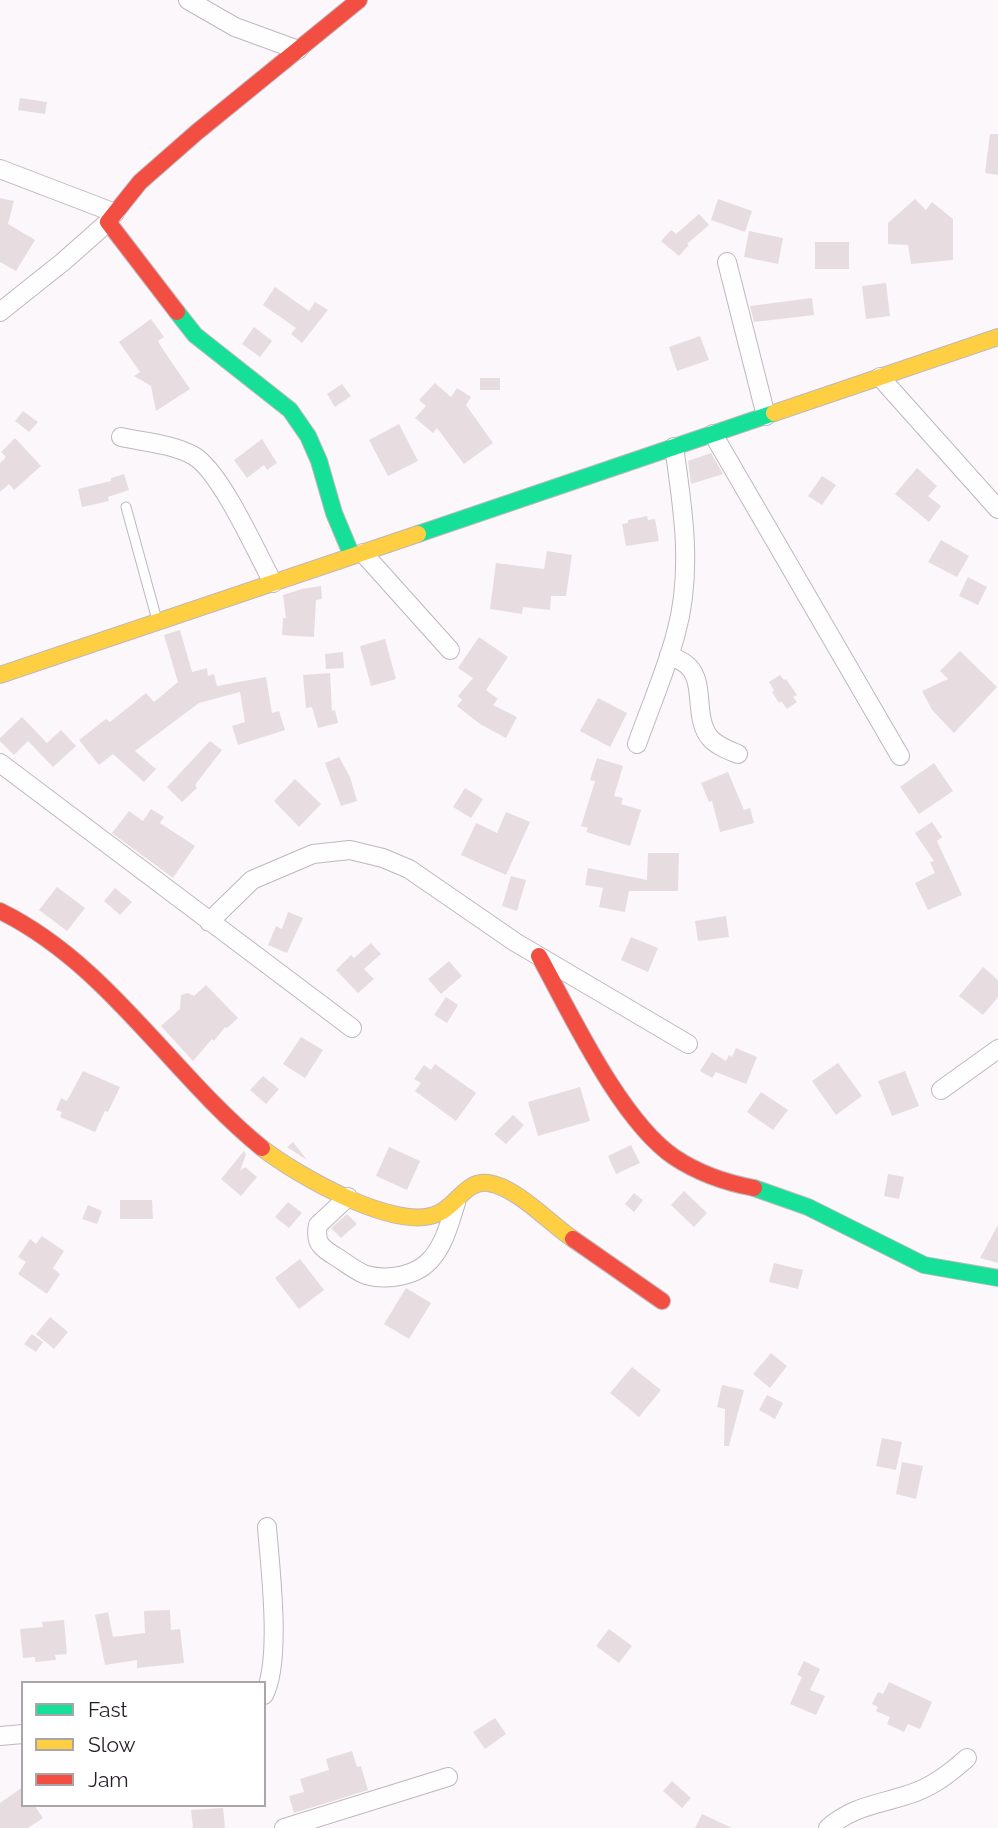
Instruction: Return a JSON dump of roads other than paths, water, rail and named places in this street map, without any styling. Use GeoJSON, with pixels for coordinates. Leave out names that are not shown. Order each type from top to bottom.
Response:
{"type":"FeatureCollection","features":[{"type":"Feature","properties":{"kind":"street"},"geometry":{"type":"LineString","coordinates":[[188,0],[235,27],[298,50]]}},
{"type":"Feature","properties":{"kind":"street"},"geometry":{"type":"LineString","coordinates":[[0,312],[64,261],[111,218],[150,173],[359,0]]}},
{"type":"Feature","properties":{"kind":"street"},"geometry":{"type":"LineString","coordinates":[[0,169],[111,218],[195,335],[290,410],[308,436],[319,461],[334,513],[357,554],[450,650]]}},
{"type":"Feature","properties":{"kind":"street"},"geometry":{"type":"LineString","coordinates":[[727,262],[766,416]]}},
{"type":"Feature","properties":{"kind":"street"},"geometry":{"type":"LineString","coordinates":[[0,675],[998,337]]}},
{"type":"Feature","properties":{"kind":"street"},"geometry":{"type":"LineString","coordinates":[[880,377],[998,509]]}},
{"type":"Feature","properties":{"kind":"street"},"geometry":{"type":"LineString","coordinates":[[713,434],[900,756]]}},
{"type":"Feature","properties":{"kind":"street"},"geometry":{"type":"LineString","coordinates":[[121,437],[183,451],[196,457],[223,491],[273,583]]}},
{"type":"Feature","properties":{"kind":"street"},"geometry":{"type":"LineString","coordinates":[[637,744],[677,632],[683,594],[684,515],[674,447]]}},
{"type":"Feature","properties":{"kind":"street"},"geometry":{"type":"LineString","coordinates":[[669,655],[690,667],[695,677],[703,726],[709,737],[720,746],[738,754]]}},
{"type":"Feature","properties":{"kind":"street"},"geometry":{"type":"LineString","coordinates":[[0,763],[352,1028]]}},
{"type":"Feature","properties":{"kind":"street"},"geometry":{"type":"LineString","coordinates":[[209,922],[252,880],[313,854],[350,850],[410,869],[539,956],[688,1044]]}},
{"type":"Feature","properties":{"kind":"street"},"geometry":{"type":"LineString","coordinates":[[0,911],[25,922],[64,951],[108,992],[259,1146],[331,1191],[397,1213],[426,1217],[444,1211],[456,1203]]}},
{"type":"Feature","properties":{"kind":"street"},"geometry":{"type":"LineString","coordinates":[[539,956],[599,1065],[641,1126],[674,1157],[727,1182],[764,1190],[808,1207],[924,1265],[998,1278]]}},
{"type":"Feature","properties":{"kind":"street"},"geometry":{"type":"LineString","coordinates":[[941,1090],[998,1049]]}},
{"type":"Feature","properties":{"kind":"street"},"geometry":{"type":"LineString","coordinates":[[348,1197],[318,1225],[317,1241],[321,1247],[369,1275],[404,1276],[421,1268],[433,1258],[447,1231],[456,1203],[466,1189],[476,1182],[490,1183],[524,1200],[555,1226],[662,1301]]}},
{"type":"Feature","properties":{"kind":"street"},"geometry":{"type":"LineString","coordinates":[[266,1690],[272,1674],[273,1602],[267,1527]]}},
{"type":"Feature","properties":{"kind":"street"},"geometry":{"type":"LineString","coordinates":[[0,1736],[21,1734]]}},
{"type":"Feature","properties":{"kind":"street"},"geometry":{"type":"LineString","coordinates":[[828,1828],[839,1818],[862,1808],[908,1795],[946,1777],[967,1758]]}},
{"type":"Feature","properties":{"kind":"street"},"geometry":{"type":"LineString","coordinates":[[284,1828],[448,1777]]}},
{"type":"Feature","properties":{"kind":"lane"},"geometry":{"type":"LineString","coordinates":[[126,507],[158,622]]}}]}
